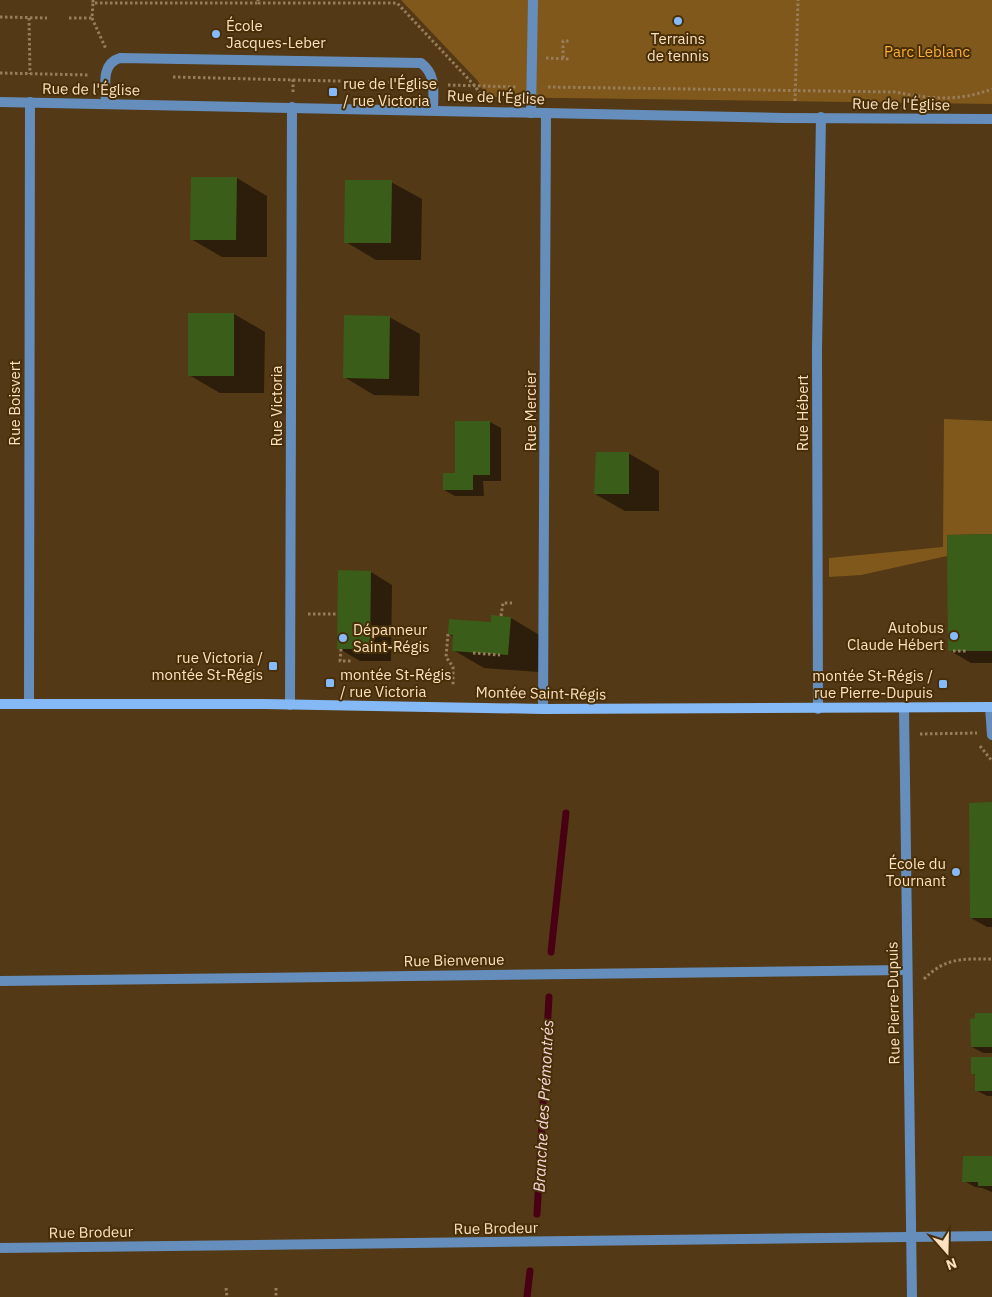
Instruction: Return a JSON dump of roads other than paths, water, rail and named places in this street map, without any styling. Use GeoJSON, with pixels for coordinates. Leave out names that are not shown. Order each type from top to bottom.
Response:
{"type":"FeatureCollection","features":[{"type":"Feature","properties":{"kind":"street"},"geometry":{"type":"LineString","coordinates":[[531,113],[533,0]]}},
{"type":"Feature","properties":{"kind":"street"},"geometry":{"type":"LineString","coordinates":[[106,104],[107,67],[112,61],[120,58],[421,63],[428,68],[433,78],[433,110]]}},
{"type":"Feature","properties":{"kind":"street","name":"Rue de l'Église"},"geometry":{"type":"LineString","coordinates":[[0,102],[531,113],[992,119]]}},
{"type":"Feature","properties":{"kind":"street","name":"Rue Boisvert"},"geometry":{"type":"LineString","coordinates":[[29,704],[30,102]]}},
{"type":"Feature","properties":{"kind":"street","name":"Rue Victoria"},"geometry":{"type":"LineString","coordinates":[[290,705],[292,107]]}},
{"type":"Feature","properties":{"kind":"street","name":"Rue Mercier"},"geometry":{"type":"LineString","coordinates":[[543,709],[546,113]]}},
{"type":"Feature","properties":{"kind":"street","name":"Rue Hébert"},"geometry":{"type":"LineString","coordinates":[[818,709],[817,350],[820,117]]}},
{"type":"Feature","properties":{"kind":"street","name":"Montée Saint-Régis"},"geometry":{"type":"LineString","coordinates":[[0,704],[290,705],[543,709],[991,708]]}},
{"type":"Feature","properties":{"kind":"street","name":"Rue Pierre-Dupuis"},"geometry":{"type":"LineString","coordinates":[[904,708],[912,1297]]}},
{"type":"Feature","properties":{"kind":"street"},"geometry":{"type":"LineString","coordinates":[[991,708],[992,735]]}},
{"type":"Feature","properties":{"kind":"street","name":"Rue Bienvenue"},"geometry":{"type":"LineString","coordinates":[[0,981],[907,970]]}},
{"type":"Feature","properties":{"kind":"street","name":"Rue Brodeur"},"geometry":{"type":"LineString","coordinates":[[0,1248],[992,1236]]}},
{"type":"Feature","properties":{"kind":"waterway","name":"Branche des Prémontrés"},"geometry":{"type":"LineString","coordinates":[[551,952],[566,813]]}},
{"type":"Feature","properties":{"kind":"waterway","name":"Branche des Prémontrés"},"geometry":{"type":"LineString","coordinates":[[537,1214],[549,997]]}},
{"type":"Feature","properties":{"kind":"waterway","name":"Branche des Prémontrés"},"geometry":{"type":"LineString","coordinates":[[527,1297],[530,1271]]}},
{"type":"Feature","properties":{"kind":"place","name":"Terrains de tennis"},"geometry":{"type":"Point","coordinates":[678,21]}},
{"type":"Feature","properties":{"kind":"place","name":"École Jacques-Leber"},"geometry":{"type":"Point","coordinates":[216,34]}},
{"type":"Feature","properties":{"kind":"place","name":"rue de l'Église / rue Victoria"},"geometry":{"type":"Point","coordinates":[333,92]}},
{"type":"Feature","properties":{"kind":"place","name":"Autobus Claude Hébert"},"geometry":{"type":"Point","coordinates":[954,636]}},
{"type":"Feature","properties":{"kind":"place","name":"Dépanneur Saint-Régis"},"geometry":{"type":"Point","coordinates":[343,638]}},
{"type":"Feature","properties":{"kind":"place","name":"rue Victoria / montée St-Régis"},"geometry":{"type":"Point","coordinates":[273,666]}},
{"type":"Feature","properties":{"kind":"place","name":"montée St-Régis / rue Victoria"},"geometry":{"type":"Point","coordinates":[330,683]}},
{"type":"Feature","properties":{"kind":"place","name":"montée St-Régis / rue Pierre-Dupuis"},"geometry":{"type":"Point","coordinates":[943,684]}},
{"type":"Feature","properties":{"kind":"place","name":"École du Tournant"},"geometry":{"type":"Point","coordinates":[956,872]}},
{"type":"Feature","properties":{"kind":"park label","name":"Parc Leblanc"},"geometry":{"type":"Point","coordinates":[927,51]}}]}
